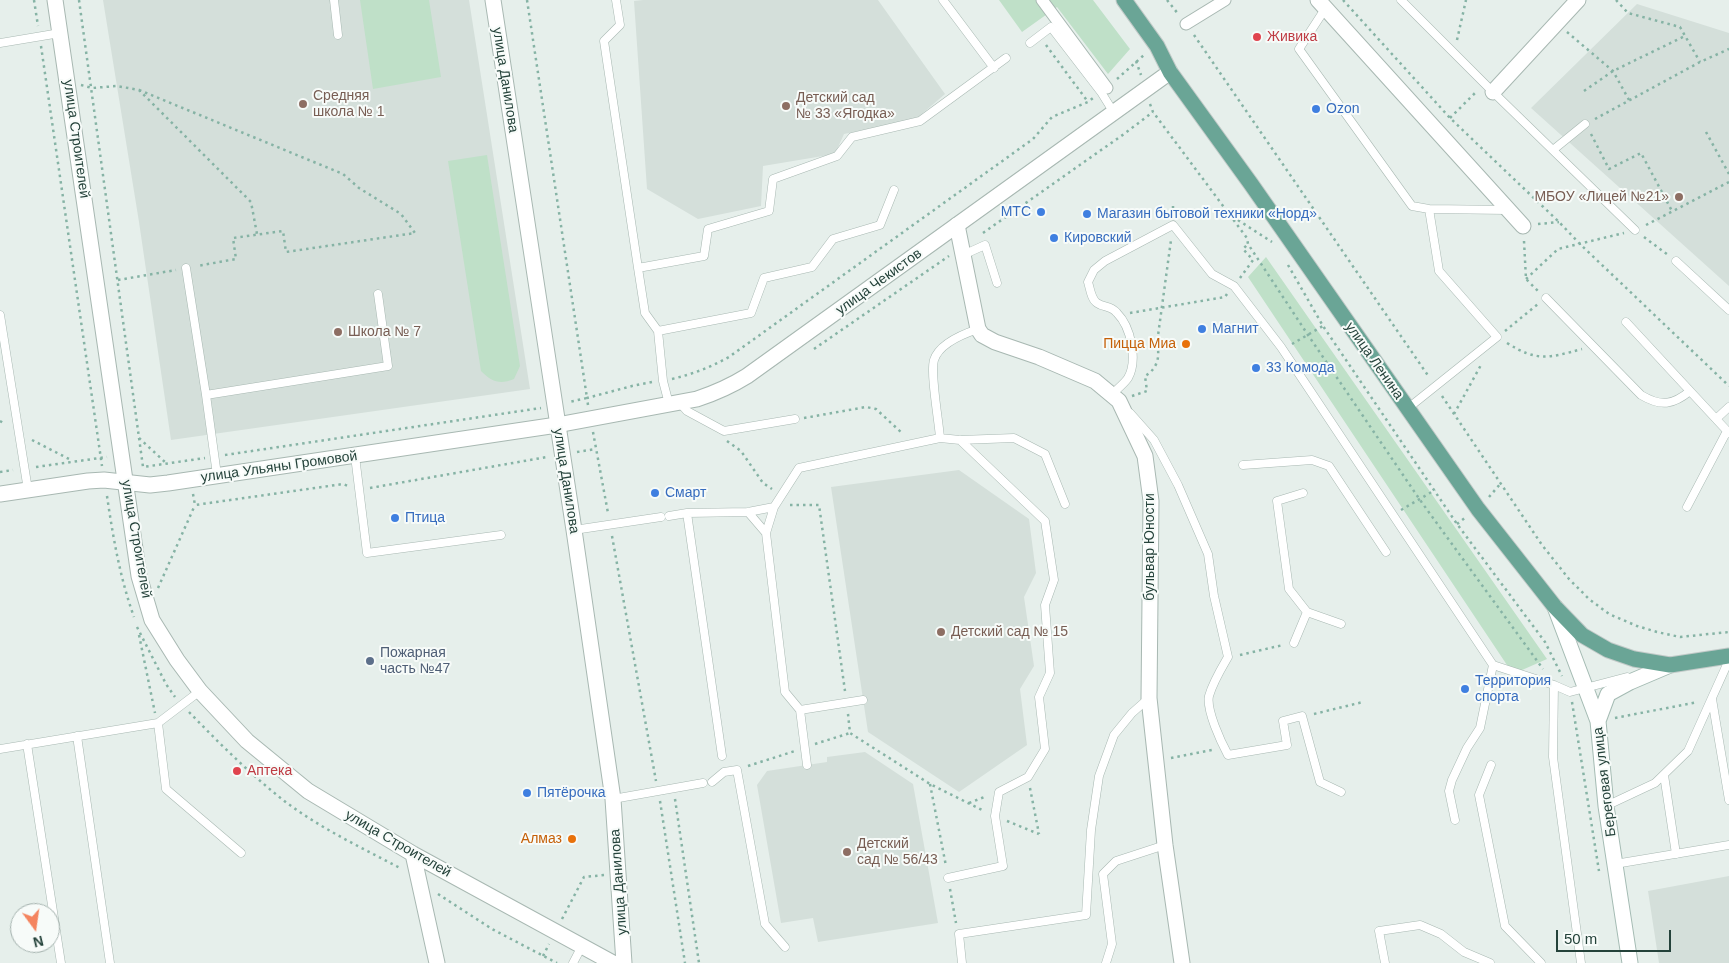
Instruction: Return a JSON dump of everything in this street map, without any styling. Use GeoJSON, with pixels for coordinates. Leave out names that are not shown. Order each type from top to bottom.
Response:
{"type":"FeatureCollection","features":[{"type":"Feature","properties":{"kind":"main road","name":"улица Ленина"},"geometry":{"type":"LineString","coordinates":[[1124,0],[1157,46],[1170,72],[1251,184],[1478,509],[1555,607],[1582,635],[1608,650],[1634,659],[1670,665],[1729,658]]}},
{"type":"Feature","properties":{"kind":"street","name":"улица Строителей"},"geometry":{"type":"LineString","coordinates":[[55,0],[139,576],[152,620],[177,660],[200,691],[247,741],[308,791],[413,854],[613,963]]}},
{"type":"Feature","properties":{"kind":"street","name":"улица Данилова"},"geometry":{"type":"LineString","coordinates":[[493,0],[613,800],[624,963]]}},
{"type":"Feature","properties":{"kind":"street"},"geometry":{"type":"LineString","coordinates":[[1042,0],[1104,90]]}},
{"type":"Feature","properties":{"kind":"street"},"geometry":{"type":"LineString","coordinates":[[1186,24],[1226,0]]}},
{"type":"Feature","properties":{"kind":"street"},"geometry":{"type":"LineString","coordinates":[[1489,88],[1556,24],[1578,0]]}},
{"type":"Feature","properties":{"kind":"street"},"geometry":{"type":"LineString","coordinates":[[1322,4],[1523,226]]}},
{"type":"Feature","properties":{"kind":"street","name":"улица Чекистов"},"geometry":{"type":"LineString","coordinates":[[557,425],[674,403],[711,395],[726,389],[747,376],[1170,72]]}},
{"type":"Feature","properties":{"kind":"street"},"geometry":{"type":"LineString","coordinates":[[957,226],[978,329]]}},
{"type":"Feature","properties":{"kind":"street","name":"бульвар Юности"},"geometry":{"type":"LineString","coordinates":[[978,329],[982,335],[995,342],[1039,357],[1095,381],[1115,398],[1146,456],[1151,501],[1149,698],[1165,845],[1182,963]]}},
{"type":"Feature","properties":{"kind":"street","name":"улица Ульяны Громовой"},"geometry":{"type":"LineString","coordinates":[[0,494],[88,481],[150,485],[191,480],[557,425]]}},
{"type":"Feature","properties":{"kind":"street","name":"Береговая улица"},"geometry":{"type":"LineString","coordinates":[[1555,607],[1577,691],[1598,721],[1606,806],[1630,963]]}},
{"type":"Feature","properties":{"kind":"street","name":"улица Ленина"},"geometry":{"type":"LineString","coordinates":[[1598,721],[1608,694],[1630,682],[1670,665]]}},
{"type":"Feature","properties":{"kind":"street"},"geometry":{"type":"LineString","coordinates":[[413,854],[438,963]]}},
{"type":"Feature","properties":{"kind":"lane"},"geometry":{"type":"LineString","coordinates":[[334,0],[338,35]]}},
{"type":"Feature","properties":{"kind":"lane"},"geometry":{"type":"LineString","coordinates":[[616,0],[620,25],[604,41],[645,313],[658,331],[663,381],[674,403],[724,431],[795,419]]}},
{"type":"Feature","properties":{"kind":"lane"},"geometry":{"type":"LineString","coordinates":[[943,0],[994,68]]}},
{"type":"Feature","properties":{"kind":"lane"},"geometry":{"type":"LineString","coordinates":[[1401,0],[1635,230]]}},
{"type":"Feature","properties":{"kind":"lane"},"geometry":{"type":"LineString","coordinates":[[1322,4],[1299,49],[1412,206],[1429,209],[1509,210]]}},
{"type":"Feature","properties":{"kind":"lane"},"geometry":{"type":"LineString","coordinates":[[1030,43],[1051,27],[1104,90],[1114,113]]}},
{"type":"Feature","properties":{"kind":"lane"},"geometry":{"type":"LineString","coordinates":[[0,43],[60,33]]}},
{"type":"Feature","properties":{"kind":"lane"},"geometry":{"type":"LineString","coordinates":[[638,268],[704,256],[708,230],[769,211],[772,179],[836,156],[852,137],[920,121],[1006,58]]}},
{"type":"Feature","properties":{"kind":"lane"},"geometry":{"type":"LineString","coordinates":[[1553,150],[1585,124]]}},
{"type":"Feature","properties":{"kind":"lane"},"geometry":{"type":"LineString","coordinates":[[658,331],[752,313],[764,278],[812,267],[833,239],[880,225],[894,190]]}},
{"type":"Feature","properties":{"kind":"lane"},"geometry":{"type":"LineString","coordinates":[[1407,409],[1497,337],[1439,271],[1429,209]]}},
{"type":"Feature","properties":{"kind":"lane"},"geometry":{"type":"LineString","coordinates":[[1341,792],[1320,782],[1302,716],[1283,721],[1287,745],[1228,755],[1213,722],[1208,698],[1228,657],[1214,596],[1208,554],[1178,485],[1154,440],[1115,398],[1128,378],[1132,348],[1129,332],[1119,314],[1111,306],[1097,303],[1088,282],[1094,270],[1105,261],[1173,225],[1212,274],[1234,286],[1281,347],[1493,665],[1577,691],[1670,665]]}},
{"type":"Feature","properties":{"kind":"lane"},"geometry":{"type":"LineString","coordinates":[[963,256],[985,245],[997,283]]}},
{"type":"Feature","properties":{"kind":"lane"},"geometry":{"type":"LineString","coordinates":[[1676,261],[1729,310]]}},
{"type":"Feature","properties":{"kind":"lane"},"geometry":{"type":"LineString","coordinates":[[186,268],[217,475]]}},
{"type":"Feature","properties":{"kind":"lane"},"geometry":{"type":"LineString","coordinates":[[206,395],[388,366],[378,294]]}},
{"type":"Feature","properties":{"kind":"lane"},"geometry":{"type":"LineString","coordinates":[[1546,298],[1642,396],[1654,402],[1667,403],[1680,400],[1690,391]]}},
{"type":"Feature","properties":{"kind":"lane"},"geometry":{"type":"LineString","coordinates":[[0,315],[28,490]]}},
{"type":"Feature","properties":{"kind":"lane"},"geometry":{"type":"LineString","coordinates":[[1626,322],[1728,432],[1687,507]]}},
{"type":"Feature","properties":{"kind":"lane"},"geometry":{"type":"LineString","coordinates":[[940,438],[933,370],[934,359],[944,346],[959,335],[978,329]]}},
{"type":"Feature","properties":{"kind":"lane"},"geometry":{"type":"LineString","coordinates":[[1716,419],[1729,407]]}},
{"type":"Feature","properties":{"kind":"lane"},"geometry":{"type":"LineString","coordinates":[[807,765],[800,710],[785,692],[766,533],[780,494],[799,468],[915,445],[940,438],[960,440],[1014,438],[1045,454],[1065,504]]}},
{"type":"Feature","properties":{"kind":"lane"},"geometry":{"type":"LineString","coordinates":[[948,878],[1003,866],[995,816],[999,792],[1028,777],[1045,749],[1039,697],[1050,674],[1045,605],[1054,580],[1045,521],[960,440]]}},
{"type":"Feature","properties":{"kind":"lane"},"geometry":{"type":"LineString","coordinates":[[355,456],[366,553],[501,535]]}},
{"type":"Feature","properties":{"kind":"lane"},"geometry":{"type":"LineString","coordinates":[[1243,465],[1312,460],[1329,466],[1386,552]]}},
{"type":"Feature","properties":{"kind":"lane"},"geometry":{"type":"LineString","coordinates":[[1303,494],[1277,501],[1289,589],[1306,612],[1341,624]]}},
{"type":"Feature","properties":{"kind":"lane"},"geometry":{"type":"LineString","coordinates":[[574,530],[687,513],[748,512],[774,507]]}},
{"type":"Feature","properties":{"kind":"lane"},"geometry":{"type":"LineString","coordinates":[[748,512],[766,533]]}},
{"type":"Feature","properties":{"kind":"lane"},"geometry":{"type":"LineString","coordinates":[[687,513],[722,756]]}},
{"type":"Feature","properties":{"kind":"lane"},"geometry":{"type":"LineString","coordinates":[[1294,643],[1306,612]]}},
{"type":"Feature","properties":{"kind":"lane"},"geometry":{"type":"LineString","coordinates":[[1606,806],[1655,783],[1688,751],[1729,658]]}},
{"type":"Feature","properties":{"kind":"lane"},"geometry":{"type":"LineString","coordinates":[[1455,820],[1449,791],[1467,748],[1480,728],[1493,665]]}},
{"type":"Feature","properties":{"kind":"lane"},"geometry":{"type":"LineString","coordinates":[[1554,685],[1553,757],[1581,963]]}},
{"type":"Feature","properties":{"kind":"lane"},"geometry":{"type":"LineString","coordinates":[[0,748],[158,723],[200,691]]}},
{"type":"Feature","properties":{"kind":"lane"},"geometry":{"type":"LineString","coordinates":[[962,963],[958,934],[1086,916],[1092,830],[1099,776],[1114,735],[1132,713],[1149,698]]}},
{"type":"Feature","properties":{"kind":"lane"},"geometry":{"type":"LineString","coordinates":[[1712,699],[1729,800]]}},
{"type":"Feature","properties":{"kind":"lane"},"geometry":{"type":"LineString","coordinates":[[800,710],[863,700]]}},
{"type":"Feature","properties":{"kind":"lane"},"geometry":{"type":"LineString","coordinates":[[158,723],[166,789],[242,854]]}},
{"type":"Feature","properties":{"kind":"lane"},"geometry":{"type":"LineString","coordinates":[[77,736],[110,963]]}},
{"type":"Feature","properties":{"kind":"lane"},"geometry":{"type":"LineString","coordinates":[[27,744],[61,963]]}},
{"type":"Feature","properties":{"kind":"lane"},"geometry":{"type":"LineString","coordinates":[[1491,765],[1479,795],[1505,926],[1542,963]]}},
{"type":"Feature","properties":{"kind":"lane"},"geometry":{"type":"LineString","coordinates":[[712,782],[724,772],[737,770],[765,924],[785,947]]}},
{"type":"Feature","properties":{"kind":"lane"},"geometry":{"type":"LineString","coordinates":[[1664,775],[1676,854]]}},
{"type":"Feature","properties":{"kind":"lane"},"geometry":{"type":"LineString","coordinates":[[613,800],[703,783]]}},
{"type":"Feature","properties":{"kind":"lane"},"geometry":{"type":"LineString","coordinates":[[1106,963],[1112,944],[1103,874],[1116,861],[1165,845]]}},
{"type":"Feature","properties":{"kind":"lane"},"geometry":{"type":"LineString","coordinates":[[1615,864],[1729,845]]}},
{"type":"Feature","properties":{"kind":"lane"},"geometry":{"type":"LineString","coordinates":[[1385,963],[1379,931],[1420,925],[1441,934],[1464,952],[1490,963]]}},
{"type":"Feature","properties":{"kind":"lane"},"geometry":{"type":"LineString","coordinates":[[573,963],[582,946]]}},
{"type":"Feature","properties":{"kind":"path"},"geometry":{"type":"LineString","coordinates":[[0,472],[101,457],[34,0]]}},
{"type":"Feature","properties":{"kind":"path"},"geometry":{"type":"LineString","coordinates":[[79,0],[143,467],[554,406],[632,386],[693,374],[709,368],[729,357],[1033,139],[1052,117],[1088,102],[1136,61],[1157,46]]}},
{"type":"Feature","properties":{"kind":"path"},"geometry":{"type":"LineString","coordinates":[[527,0],[587,398],[658,791],[685,963]]}},
{"type":"Feature","properties":{"kind":"path"},"geometry":{"type":"LineString","coordinates":[[1168,0],[1435,386],[1542,545],[1570,579],[1589,598],[1610,614],[1637,626],[1680,637],[1729,632]]}},
{"type":"Feature","properties":{"kind":"path"},"geometry":{"type":"LineString","coordinates":[[1343,0],[1450,118],[1729,386]]}},
{"type":"Feature","properties":{"kind":"path"},"geometry":{"type":"LineString","coordinates":[[1455,54],[1466,0]]}},
{"type":"Feature","properties":{"kind":"path"},"geometry":{"type":"LineString","coordinates":[[1616,0],[1628,13],[1680,27],[1700,62]]}},
{"type":"Feature","properties":{"kind":"path"},"geometry":{"type":"LineString","coordinates":[[1556,24],[1613,71],[1629,100]]}},
{"type":"Feature","properties":{"kind":"path"},"geometry":{"type":"LineString","coordinates":[[1039,35],[1088,102]]}},
{"type":"Feature","properties":{"kind":"path"},"geometry":{"type":"LineString","coordinates":[[1584,90],[1613,71],[1685,36]]}},
{"type":"Feature","properties":{"kind":"path"},"geometry":{"type":"LineString","coordinates":[[1672,211],[1641,153],[1609,169],[1585,124],[1700,62],[1729,49]]}},
{"type":"Feature","properties":{"kind":"path"},"geometry":{"type":"LineString","coordinates":[[1136,61],[1153,112],[1227,213],[1248,238],[1248,244],[1308,336],[1420,500],[1554,685]]}},
{"type":"Feature","properties":{"kind":"path"},"geometry":{"type":"LineString","coordinates":[[92,88],[117,86],[139,90],[343,174],[359,188],[400,214],[416,233],[286,252],[283,231],[257,234],[251,202],[139,90]]}},
{"type":"Feature","properties":{"kind":"path"},"geometry":{"type":"LineString","coordinates":[[1450,118],[1489,88]]}},
{"type":"Feature","properties":{"kind":"path"},"geometry":{"type":"LineString","coordinates":[[1706,132],[1729,174]]}},
{"type":"Feature","properties":{"kind":"path"},"geometry":{"type":"LineString","coordinates":[[1526,279],[1558,249],[1635,230],[1729,182]]}},
{"type":"Feature","properties":{"kind":"path"},"geometry":{"type":"LineString","coordinates":[[1115,398],[1147,391],[1144,376],[1153,372],[1159,355],[1157,343],[1173,225],[1173,206]]}},
{"type":"Feature","properties":{"kind":"path"},"geometry":{"type":"LineString","coordinates":[[1227,213],[1275,244]]}},
{"type":"Feature","properties":{"kind":"path"},"geometry":{"type":"LineString","coordinates":[[1546,298],[1526,279],[1523,226],[1559,222]]}},
{"type":"Feature","properties":{"kind":"path"},"geometry":{"type":"LineString","coordinates":[[1635,230],[1676,261]]}},
{"type":"Feature","properties":{"kind":"path"},"geometry":{"type":"LineString","coordinates":[[1119,314],[1225,297],[1253,260],[1243,250],[1248,244]]}},
{"type":"Feature","properties":{"kind":"path"},"geometry":{"type":"LineString","coordinates":[[1287,263],[1323,326],[1457,524],[1545,642],[1577,691],[1600,876]]}},
{"type":"Feature","properties":{"kind":"path"},"geometry":{"type":"LineString","coordinates":[[1296,343],[1323,326]]}},
{"type":"Feature","properties":{"kind":"path"},"geometry":{"type":"LineString","coordinates":[[1497,337],[1530,356],[1558,356],[1593,346]]}},
{"type":"Feature","properties":{"kind":"path"},"geometry":{"type":"LineString","coordinates":[[810,417],[866,407],[876,409],[915,445]]}},
{"type":"Feature","properties":{"kind":"path"},"geometry":{"type":"LineString","coordinates":[[19,433],[72,461]]}},
{"type":"Feature","properties":{"kind":"path"},"geometry":{"type":"LineString","coordinates":[[138,436],[167,463]]}},
{"type":"Feature","properties":{"kind":"path"},"geometry":{"type":"LineString","coordinates":[[191,480],[195,505],[343,484],[359,490],[597,449]]}},
{"type":"Feature","properties":{"kind":"path"},"geometry":{"type":"LineString","coordinates":[[754,472],[763,482]]}},
{"type":"Feature","properties":{"kind":"path"},"geometry":{"type":"LineString","coordinates":[[1401,510],[1435,490]]}},
{"type":"Feature","properties":{"kind":"path"},"geometry":{"type":"LineString","coordinates":[[780,494],[785,504],[819,505],[850,733],[930,784],[968,804],[1039,834],[1028,777]]}},
{"type":"Feature","properties":{"kind":"path"},"geometry":{"type":"LineString","coordinates":[[1228,657],[1294,643]]}},
{"type":"Feature","properties":{"kind":"path"},"geometry":{"type":"LineString","coordinates":[[1598,721],[1712,699]]}},
{"type":"Feature","properties":{"kind":"path"},"geometry":{"type":"LineString","coordinates":[[1302,716],[1362,702]]}},
{"type":"Feature","properties":{"kind":"path"},"geometry":{"type":"LineString","coordinates":[[1156,761],[1224,747]]}},
{"type":"Feature","properties":{"kind":"path"},"geometry":{"type":"LineString","coordinates":[[930,784],[958,934]]}},
{"type":"Feature","properties":{"kind":"path"},"geometry":{"type":"LineString","coordinates":[[674,790],[699,963]]}},
{"type":"Feature","properties":{"kind":"path"},"geometry":{"type":"LineString","coordinates":[[968,804],[999,792]]}},
{"type":"Feature","properties":{"kind":"path"},"geometry":{"type":"LineString","coordinates":[[543,956],[584,877],[600,875]]}},
{"type":"Feature","properties":{"kind":"shaded area"},"geometry":{"type":"Polygon","coordinates":[[[103,0],[469,0],[530,389],[171,440],[139,222],[103,0]]]}},
{"type":"Feature","properties":{"kind":"shaded area","name":"Детский сад № 33 «Ягодка»"},"geometry":{"type":"Polygon","coordinates":[[[878,0],[945,94],[916,119],[844,134],[835,154],[763,166],[761,206],[698,219],[647,189],[634,1],[878,0]]]}},
{"type":"Feature","properties":{"kind":"shaded area","name":"МБОУ «Лицей №21»"},"geometry":{"type":"Polygon","coordinates":[[[1637,4],[1729,33],[1729,286],[1531,108],[1637,4]]]}},
{"type":"Feature","properties":{"kind":"shaded area","name":"Детский сад № 15"},"geometry":{"type":"Polygon","coordinates":[[[959,470],[1029,519],[1036,573],[1024,597],[1034,666],[1020,689],[1027,745],[959,792],[868,732],[831,487],[959,470]]]}},
{"type":"Feature","properties":{"kind":"shaded area","name":"Детский сад № 56/43"},"geometry":{"type":"Polygon","coordinates":[[[865,752],[913,784],[938,923],[818,942],[813,918],[781,923],[757,785],[767,771],[827,762],[827,757],[865,752]]]}},
{"type":"Feature","properties":{"kind":"shaded area"},"geometry":{"type":"Polygon","coordinates":[[[1729,876],[1729,963],[1659,963],[1648,891],[1729,876]]]}},
{"type":"Feature","properties":{"kind":"green space"},"geometry":{"type":"Polygon","coordinates":[[[360,0],[429,0],[441,77],[373,89],[360,0]]]}},
{"type":"Feature","properties":{"kind":"green space"},"geometry":{"type":"Polygon","coordinates":[[[999,0],[1093,0],[1130,49],[1108,74],[1057,7],[1022,32],[999,0]]]}},
{"type":"Feature","properties":{"kind":"green space"},"geometry":{"type":"Polygon","coordinates":[[[487,155],[520,366],[514,379],[504,382],[493,380],[481,371],[448,161],[487,155]]]}},
{"type":"Feature","properties":{"kind":"green space"},"geometry":{"type":"Polygon","coordinates":[[[1266,257],[1547,659],[1513,674],[1248,277],[1266,257]]]}},
{"type":"Feature","properties":{"kind":"place","name":"Живика"},"geometry":{"type":"Point","coordinates":[1257,37]}},
{"type":"Feature","properties":{"kind":"place","name":"Средняя школа № 1"},"geometry":{"type":"Point","coordinates":[303,104]}},
{"type":"Feature","properties":{"kind":"place","name":"Детский сад № 33 «Ягодка»"},"geometry":{"type":"Point","coordinates":[786,106]}},
{"type":"Feature","properties":{"kind":"place","name":"Ozon"},"geometry":{"type":"Point","coordinates":[1316,109]}},
{"type":"Feature","properties":{"kind":"place","name":"МБОУ «Лицей №21»"},"geometry":{"type":"Point","coordinates":[1679,197]}},
{"type":"Feature","properties":{"kind":"place","name":"МТС"},"geometry":{"type":"Point","coordinates":[1041,212]}},
{"type":"Feature","properties":{"kind":"place","name":"Магазин бытовой техники «Норд»"},"geometry":{"type":"Point","coordinates":[1087,214]}},
{"type":"Feature","properties":{"kind":"place","name":"Кировский"},"geometry":{"type":"Point","coordinates":[1054,238]}},
{"type":"Feature","properties":{"kind":"place","name":"Магнит"},"geometry":{"type":"Point","coordinates":[1202,329]}},
{"type":"Feature","properties":{"kind":"place","name":"Школа № 7"},"geometry":{"type":"Point","coordinates":[338,332]}},
{"type":"Feature","properties":{"kind":"place","name":"Пицца Миа"},"geometry":{"type":"Point","coordinates":[1186,344]}},
{"type":"Feature","properties":{"kind":"place","name":"33 Комода"},"geometry":{"type":"Point","coordinates":[1256,368]}},
{"type":"Feature","properties":{"kind":"place","name":"Смарт"},"geometry":{"type":"Point","coordinates":[655,493]}},
{"type":"Feature","properties":{"kind":"place","name":"Птица"},"geometry":{"type":"Point","coordinates":[395,518]}},
{"type":"Feature","properties":{"kind":"place","name":"Детский сад № 15"},"geometry":{"type":"Point","coordinates":[941,632]}},
{"type":"Feature","properties":{"kind":"place","name":"Пожарная часть №47"},"geometry":{"type":"Point","coordinates":[370,661]}},
{"type":"Feature","properties":{"kind":"place","name":"Территория спорта"},"geometry":{"type":"Point","coordinates":[1465,689]}},
{"type":"Feature","properties":{"kind":"place","name":"Аптека"},"geometry":{"type":"Point","coordinates":[237,771]}},
{"type":"Feature","properties":{"kind":"place","name":"Пятёрочка"},"geometry":{"type":"Point","coordinates":[527,793]}},
{"type":"Feature","properties":{"kind":"place","name":"Алмаз"},"geometry":{"type":"Point","coordinates":[572,839]}},
{"type":"Feature","properties":{"kind":"place","name":"Детский сад № 56/43"},"geometry":{"type":"Point","coordinates":[847,852]}}]}
